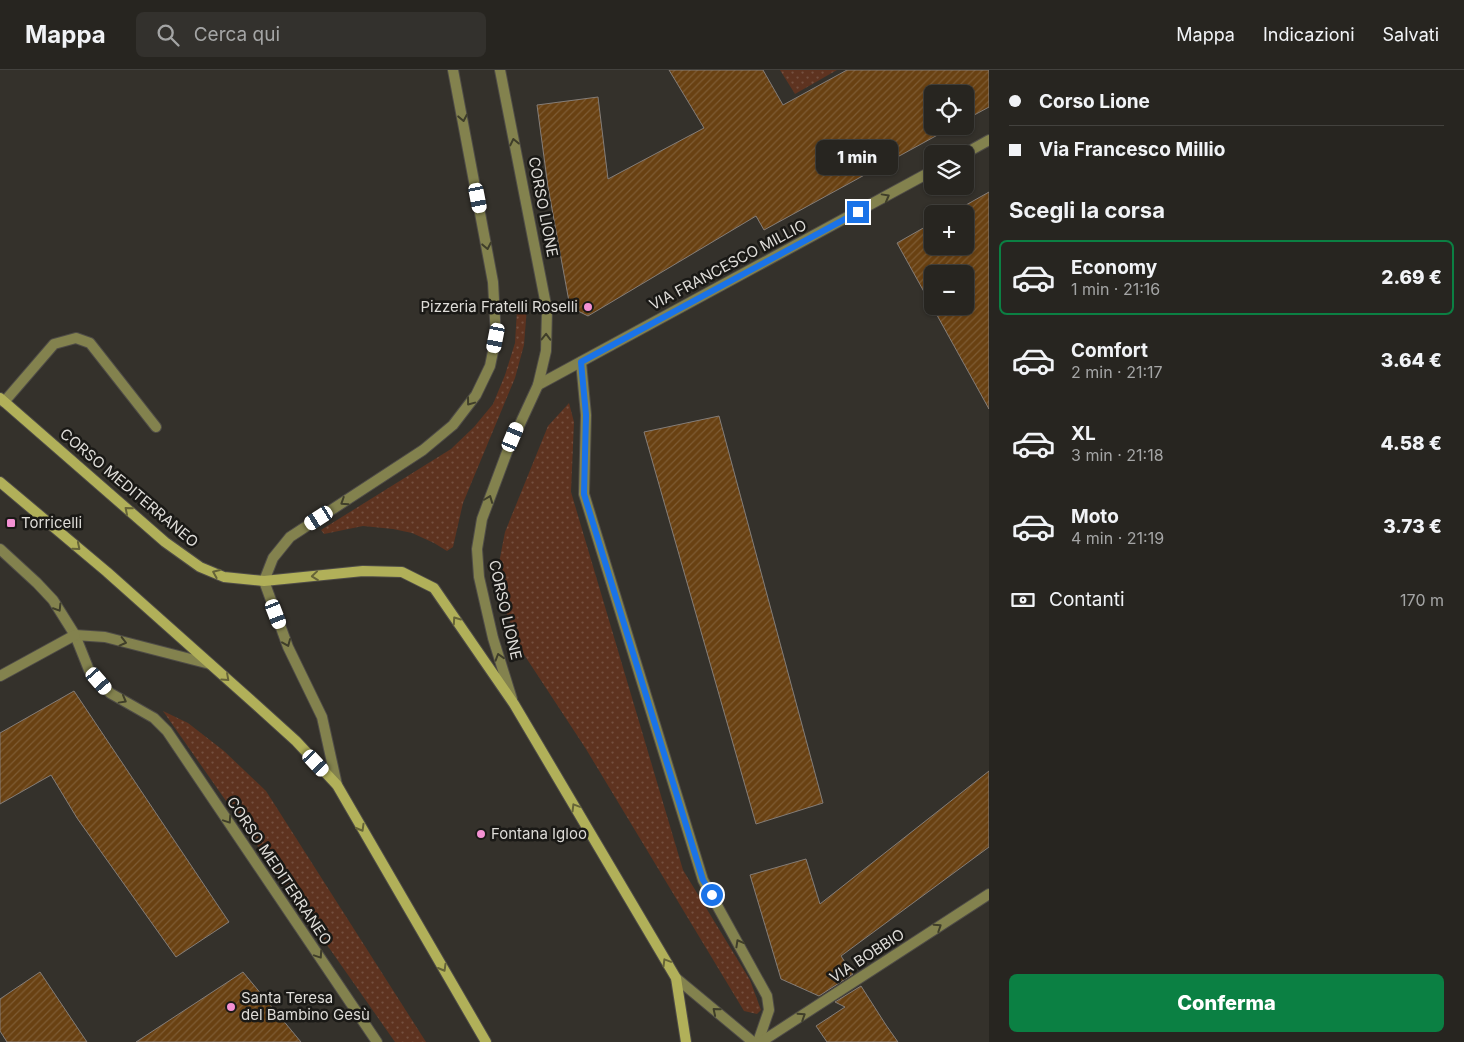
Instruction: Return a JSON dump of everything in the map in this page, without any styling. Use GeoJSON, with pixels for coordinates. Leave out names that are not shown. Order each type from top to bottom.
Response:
{"type":"FeatureCollection","features":[{"type":"Feature","properties":{"kind":"main road","name":"CORSO MEDITERRANEO"},"geometry":{"type":"LineString","coordinates":[[2,400],[165,542],[200,567],[224,577],[264,581],[363,571],[402,572],[434,588],[514,704]]}},
{"type":"Feature","properties":{"kind":"main road"},"geometry":{"type":"LineString","coordinates":[[0,482],[107,572],[296,741],[337,786],[486,1042]]}},
{"type":"Feature","properties":{"kind":"main road","name":"CORSO LIONE"},"geometry":{"type":"LineString","coordinates":[[514,704],[676,978],[686,1042]]}},
{"type":"Feature","properties":{"kind":"street"},"geometry":{"type":"LineString","coordinates":[[337,786],[322,717],[288,647],[264,581],[273,558],[290,537],[423,450],[453,425],[476,395],[490,366],[496,338],[494,282],[454,70]]}},
{"type":"Feature","properties":{"kind":"street","name":"CORSO LIONE"},"geometry":{"type":"LineString","coordinates":[[503,72],[547,310],[546,351],[538,385],[507,452],[482,519],[477,548],[479,577],[493,638],[514,704]]}},
{"type":"Feature","properties":{"kind":"street"},"geometry":{"type":"LineString","coordinates":[[974,148],[989,140]]}},
{"type":"Feature","properties":{"kind":"street","name":"VIA FRANCESCO MILLIO"},"geometry":{"type":"LineString","coordinates":[[538,385],[924,175]]}},
{"type":"Feature","properties":{"kind":"street"},"geometry":{"type":"LineString","coordinates":[[2,400],[54,344],[76,338],[90,343],[156,427]]}},
{"type":"Feature","properties":{"kind":"street"},"geometry":{"type":"LineString","coordinates":[[581,362],[586,415],[584,494],[703,880],[767,996],[769,1010],[759,1042]]}},
{"type":"Feature","properties":{"kind":"street","name":"CORSO MEDITERRANEO"},"geometry":{"type":"LineString","coordinates":[[0,549],[38,583],[53,600],[74,635],[89,670],[110,693],[154,718],[167,731],[377,1042]]}},
{"type":"Feature","properties":{"kind":"street"},"geometry":{"type":"LineString","coordinates":[[0,676],[74,635],[105,637],[210,664]]}},
{"type":"Feature","properties":{"kind":"street","name":"VIA BOBBIO"},"geometry":{"type":"LineString","coordinates":[[759,1042],[989,894]]}},
{"type":"Feature","properties":{"kind":"street","name":"CORSO LIONE"},"geometry":{"type":"LineString","coordinates":[[676,978],[753,1042]]}},
{"type":"Feature","properties":{"kind":"shaded area"},"geometry":{"type":"Polygon","coordinates":[[[780,70],[837,70],[795,94],[780,70]]]}},
{"type":"Feature","properties":{"kind":"shaded area"},"geometry":{"type":"Polygon","coordinates":[[[527,307],[524,345],[515,378],[463,503],[453,547],[447,551],[412,533],[393,529],[363,526],[324,534],[321,530],[451,449],[474,427],[493,404],[505,375],[515,343],[517,309],[527,307]]]}},
{"type":"Feature","properties":{"kind":"shaded area"},"geometry":{"type":"Polygon","coordinates":[[[569,403],[574,422],[571,492],[683,870],[750,980],[761,1010],[757,1014],[744,1011],[586,749],[523,653],[507,614],[498,568],[505,532],[548,426],[569,403]]]}},
{"type":"Feature","properties":{"kind":"shaded area"},"geometry":{"type":"Polygon","coordinates":[[[163,711],[188,723],[224,751],[266,791],[426,1042],[395,1042],[163,711]]]}},
{"type":"Feature","properties":{"kind":"building"},"geometry":{"type":"Polygon","coordinates":[[[669,70],[763,70],[783,105],[847,70],[989,70],[989,107],[974,115],[974,85],[924,85],[924,135],[938,135],[764,230],[756,216],[588,316],[570,307],[548,187],[537,105],[598,97],[608,179],[704,128],[669,70]]]}},
{"type":"Feature","properties":{"kind":"building"},"geometry":{"type":"Polygon","coordinates":[[[989,192],[989,409],[937,315],[974,315],[974,265],[924,265],[924,292],[897,243],[924,228],[924,255],[974,255],[974,205],[966,205],[989,192]]]}},
{"type":"Feature","properties":{"kind":"building"},"geometry":{"type":"Polygon","coordinates":[[[719,416],[823,803],[756,824],[644,432],[719,416]]]}},
{"type":"Feature","properties":{"kind":"building"},"geometry":{"type":"Polygon","coordinates":[[[74,691],[229,922],[176,957],[77,818],[51,775],[0,804],[0,733],[74,691]]]}},
{"type":"Feature","properties":{"kind":"building"},"geometry":{"type":"Polygon","coordinates":[[[989,771],[989,847],[841,956],[853,974],[819,996],[781,979],[750,875],[806,859],[820,904],[989,771]]]}},
{"type":"Feature","properties":{"kind":"building"},"geometry":{"type":"Polygon","coordinates":[[[40,972],[87,1042],[7,1042],[0,1031],[0,999],[40,972]]]}},
{"type":"Feature","properties":{"kind":"building","name":"Santa Teresa del Bambino Gesù"},"geometry":{"type":"Polygon","coordinates":[[[243,972],[301,1042],[136,1042],[243,972]]]}},
{"type":"Feature","properties":{"kind":"building"},"geometry":{"type":"Polygon","coordinates":[[[861,986],[898,1042],[827,1042],[816,1026],[845,1007],[835,1002],[861,986]]]}},
{"type":"Feature","properties":{"kind":"place","name":"Pizzeria Fratelli Roselli"},"geometry":{"type":"Point","coordinates":[588,307]}},
{"type":"Feature","properties":{"kind":"place","name":"Torricelli"},"geometry":{"type":"Point","coordinates":[11,523]}},
{"type":"Feature","properties":{"kind":"place","name":"Fontana Igloo"},"geometry":{"type":"Point","coordinates":[481,834]}},
{"type":"Feature","properties":{"kind":"place","name":"Santa Teresa del Bambino Gesù"},"geometry":{"type":"Point","coordinates":[231,1007]}},
{"type":"Feature","properties":{"kind":"route"},"geometry":{"type":"LineString","coordinates":[[712,895],[703,880],[584,494],[586,415],[581,362],[858,212]]}}]}
